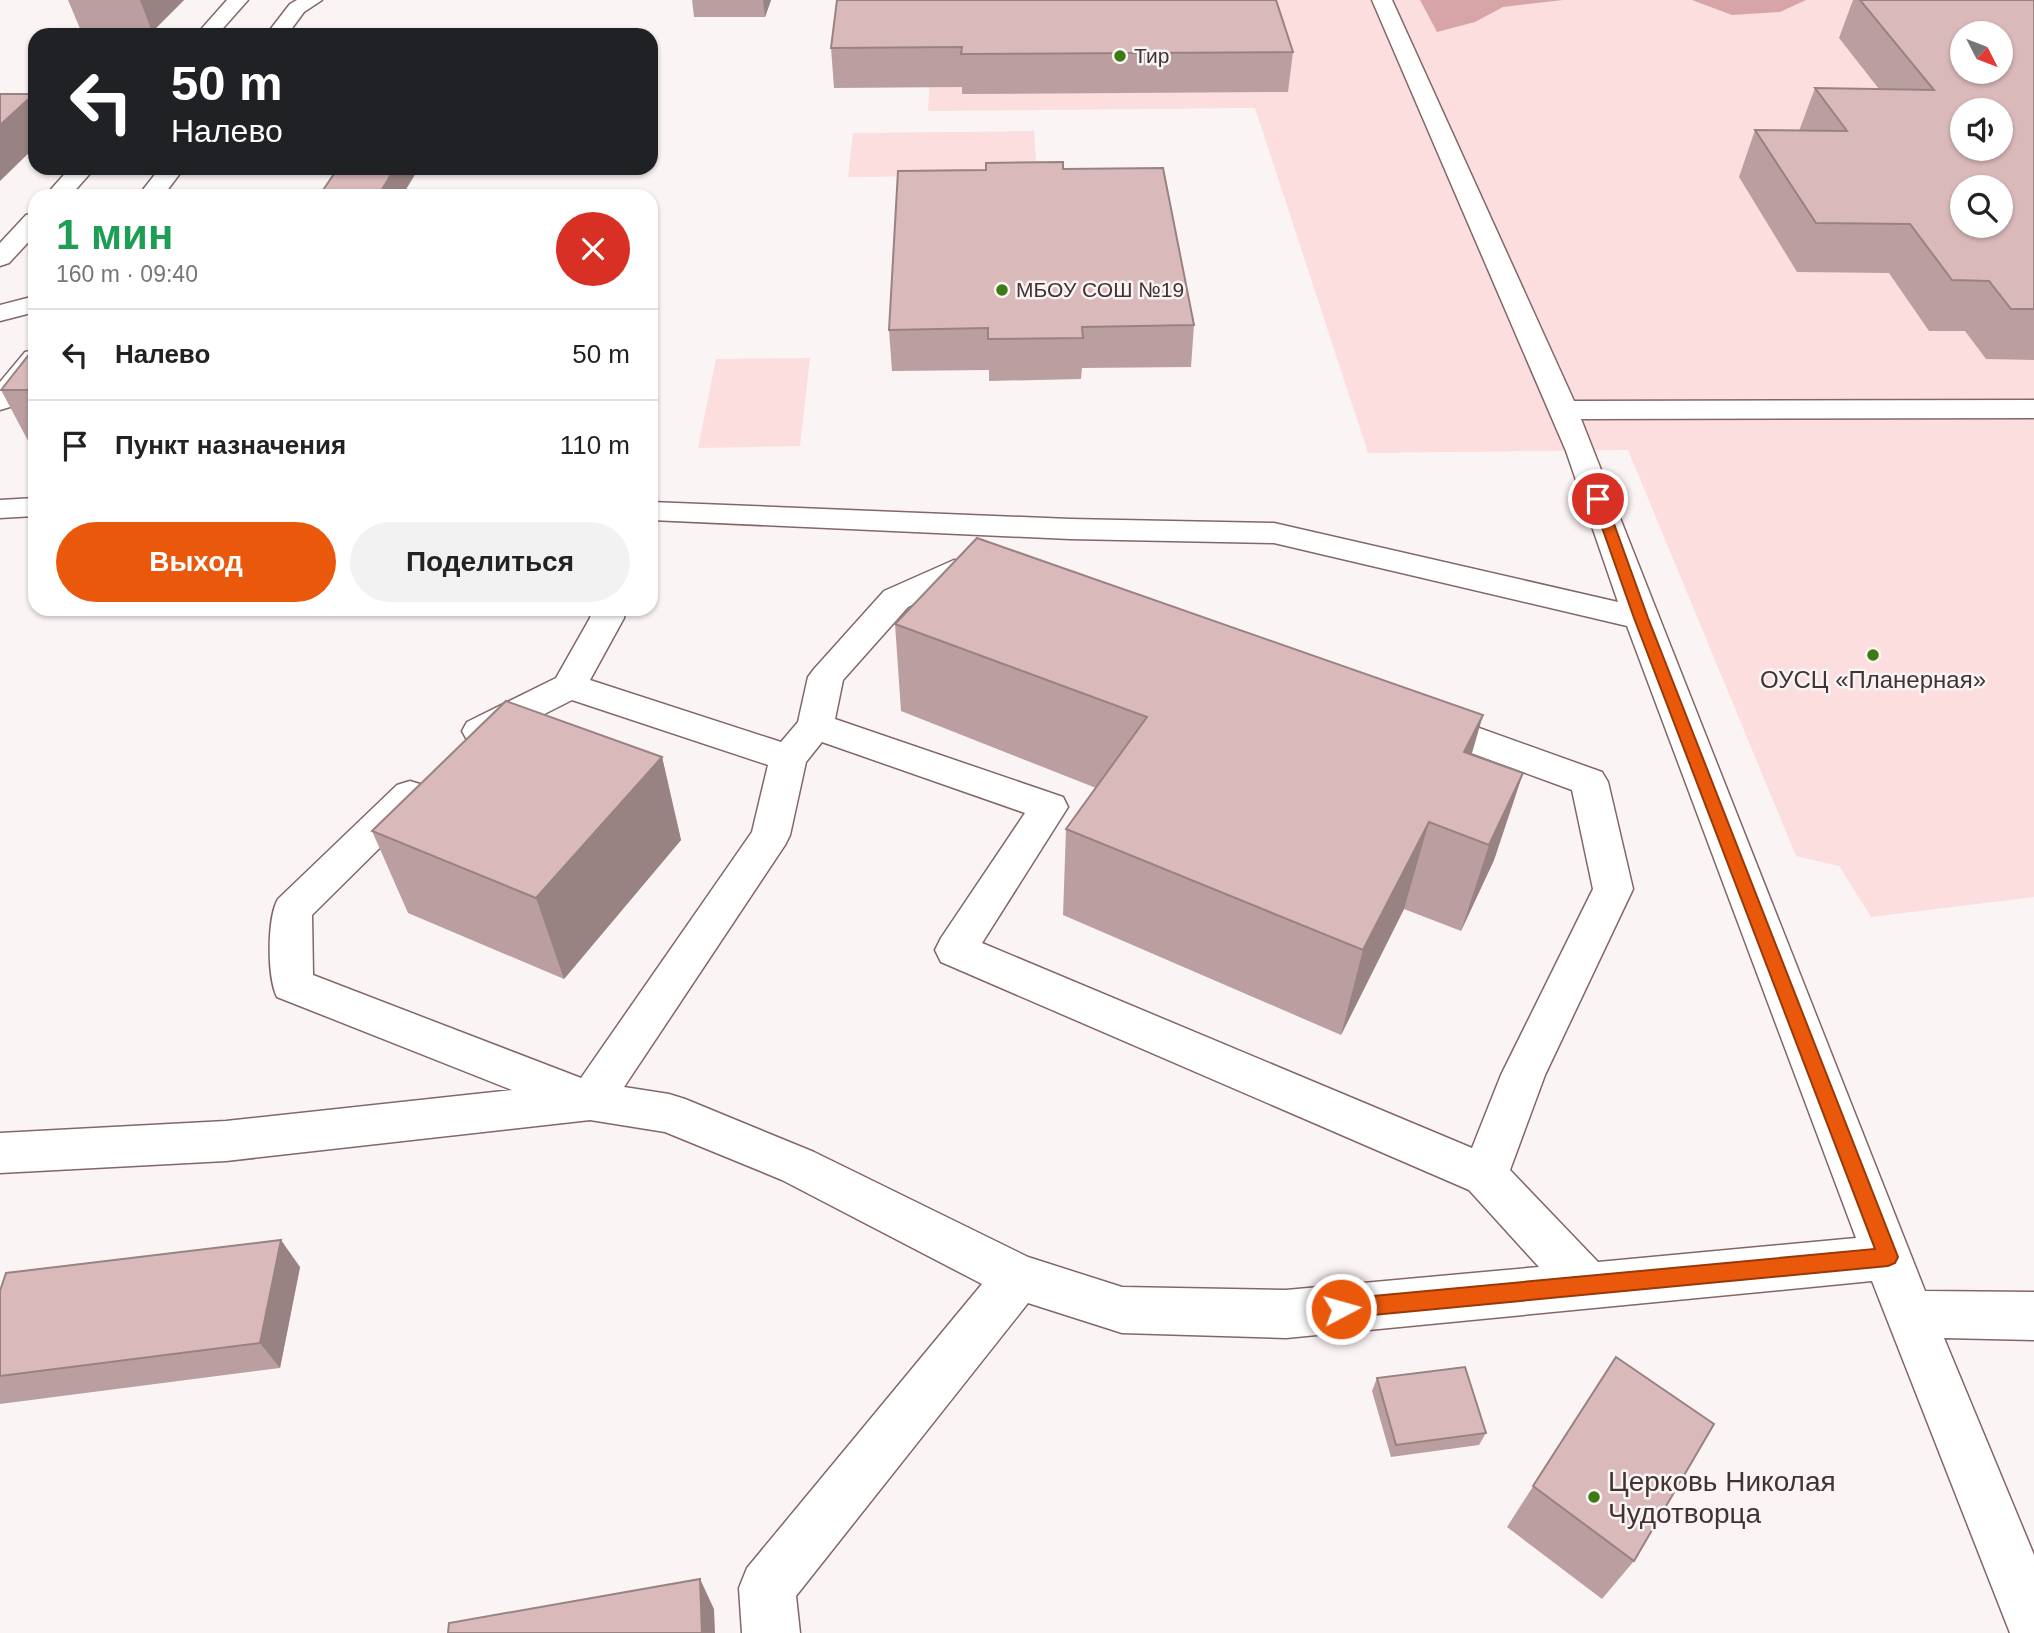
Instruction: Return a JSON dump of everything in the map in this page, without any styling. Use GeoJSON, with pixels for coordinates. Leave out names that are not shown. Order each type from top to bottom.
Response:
{"type":"FeatureCollection","features":[{"type":"Feature","properties":{"kind":"street"},"geometry":{"type":"LineString","coordinates":[[213,28],[239,0]]}},
{"type":"Feature","properties":{"kind":"street"},"geometry":{"type":"LineString","coordinates":[[281,28],[297,8],[312,0]]}},
{"type":"Feature","properties":{"kind":"street"},"geometry":{"type":"LineString","coordinates":[[1382,0],[1581,451],[1641,618],[1909,1314],[2034,1623]]}},
{"type":"Feature","properties":{"kind":"street"},"geometry":{"type":"LineString","coordinates":[[64,189],[76,175]]}},
{"type":"Feature","properties":{"kind":"street"},"geometry":{"type":"LineString","coordinates":[[156,189],[166,175]]}},
{"type":"Feature","properties":{"kind":"street"},"geometry":{"type":"LineString","coordinates":[[0,258],[28,228]]}},
{"type":"Feature","properties":{"kind":"street"},"geometry":{"type":"LineString","coordinates":[[0,313],[28,309]]}},
{"type":"Feature","properties":{"kind":"street"},"geometry":{"type":"LineString","coordinates":[[0,401],[28,367]]}},
{"type":"Feature","properties":{"kind":"street"},"geometry":{"type":"LineString","coordinates":[[1563,410],[2034,410]]}},
{"type":"Feature","properties":{"kind":"street"},"geometry":{"type":"LineString","coordinates":[[0,509],[28,507]]}},
{"type":"Feature","properties":{"kind":"street"},"geometry":{"type":"LineString","coordinates":[[658,511],[1070,529],[1274,533],[1641,618]]}},
{"type":"Feature","properties":{"kind":"street"},"geometry":{"type":"LineString","coordinates":[[0,1153],[226,1140],[590,1101],[771,835],[788,758],[815,726],[826,677],[897,599],[954,570],[1018,582]]}},
{"type":"Feature","properties":{"kind":"street"},"geometry":{"type":"LineString","coordinates":[[607,616],[569,686],[470,736],[292,910],[292,985],[590,1101],[669,1114],[798,1166],[1018,1278],[1122,1310],[1286,1314],[1888,1257]]}},
{"type":"Feature","properties":{"kind":"street"},"geometry":{"type":"LineString","coordinates":[[569,686],[788,758]]}},
{"type":"Feature","properties":{"kind":"street"},"geometry":{"type":"LineString","coordinates":[[1394,712],[1589,782],[1613,889],[1523,1075],[1485,1175]]}},
{"type":"Feature","properties":{"kind":"street"},"geometry":{"type":"LineString","coordinates":[[815,726],[1049,807],[956,950],[1485,1175],[1587,1285]]}},
{"type":"Feature","properties":{"kind":"street"},"geometry":{"type":"LineString","coordinates":[[771,1633],[767,1588],[1018,1278]]}},
{"type":"Feature","properties":{"kind":"street"},"geometry":{"type":"LineString","coordinates":[[1909,1314],[2034,1316]]}},
{"type":"Feature","properties":{"kind":"shaded area","name":"ОУСЦ «Планерная»"},"geometry":{"type":"Polygon","coordinates":[[[872,0],[2034,0],[2034,897],[1871,917],[1839,866],[1796,856],[1628,450],[1368,453],[1255,108],[928,111],[934,14],[872,0]]]}},
{"type":"Feature","properties":{"kind":"shaded area"},"geometry":{"type":"Polygon","coordinates":[[[1420,0],[1563,0],[1503,7],[1475,22],[1437,32],[1420,0]]]}},
{"type":"Feature","properties":{"kind":"shaded area"},"geometry":{"type":"Polygon","coordinates":[[[1692,0],[1806,0],[1780,12],[1732,15],[1692,0]]]}},
{"type":"Feature","properties":{"kind":"shaded area"},"geometry":{"type":"Polygon","coordinates":[[[1034,131],[1037,175],[848,177],[853,133],[1034,131]]]}},
{"type":"Feature","properties":{"kind":"shaded area"},"geometry":{"type":"Polygon","coordinates":[[[810,358],[800,446],[698,448],[716,359],[810,358]]]}},
{"type":"Feature","properties":{"kind":"building"},"geometry":{"type":"Polygon","coordinates":[[[837,0],[1276,0],[1293,52],[961,54],[962,47],[831,48],[837,0]]]}},
{"type":"Feature","properties":{"kind":"building"},"geometry":{"type":"Polygon","coordinates":[[[1860,0],[2034,0],[2034,309],[2011,309],[1989,281],[1952,280],[1910,224],[1816,223],[1755,130],[1847,131],[1815,88],[1934,90],[1860,0]]]}},
{"type":"Feature","properties":{"kind":"building"},"geometry":{"type":"Polygon","coordinates":[[[0,94],[28,94],[28,99],[0,125],[0,94]]]}},
{"type":"Feature","properties":{"kind":"building"},"geometry":{"type":"Polygon","coordinates":[[[1063,162],[1063,169],[1163,168],[1194,325],[1082,327],[1083,338],[988,339],[988,328],[889,330],[898,171],[986,170],[986,163],[1063,162]]]}},
{"type":"Feature","properties":{"kind":"building"},"geometry":{"type":"Polygon","coordinates":[[[333,175],[391,175],[382,189],[324,189],[333,175]]]}},
{"type":"Feature","properties":{"kind":"building"},"geometry":{"type":"Polygon","coordinates":[[[28,356],[28,390],[1,390],[28,356]]]}},
{"type":"Feature","properties":{"kind":"building"},"geometry":{"type":"Polygon","coordinates":[[[977,538],[1483,715],[1464,752],[1523,773],[1489,845],[1429,822],[1363,950],[1066,829],[1147,717],[895,624],[977,538]]]}},
{"type":"Feature","properties":{"kind":"building"},"geometry":{"type":"Polygon","coordinates":[[[506,701],[662,757],[536,898],[372,831],[506,701]]]}},
{"type":"Feature","properties":{"kind":"building"},"geometry":{"type":"Polygon","coordinates":[[[281,1240],[260,1343],[0,1376],[0,1291],[6,1273],[281,1240]]]}},
{"type":"Feature","properties":{"kind":"building","name":"Церковь Николая Чудотворца"},"geometry":{"type":"Polygon","coordinates":[[[1616,1357],[1714,1424],[1634,1561],[1533,1486],[1616,1357]]]}},
{"type":"Feature","properties":{"kind":"building"},"geometry":{"type":"Polygon","coordinates":[[[1465,1367],[1486,1433],[1396,1445],[1377,1378],[1465,1367]]]}},
{"type":"Feature","properties":{"kind":"building"},"geometry":{"type":"Polygon","coordinates":[[[700,1579],[702,1633],[448,1633],[449,1623],[700,1579]]]}},
{"type":"Feature","properties":{"kind":"place","name":"Тир"},"geometry":{"type":"Point","coordinates":[1120,56]}},
{"type":"Feature","properties":{"kind":"place","name":"МБОУ СОШ №19"},"geometry":{"type":"Point","coordinates":[1002,290]}},
{"type":"Feature","properties":{"kind":"place","name":"ОУСЦ «Планерная»"},"geometry":{"type":"Point","coordinates":[1873,655]}},
{"type":"Feature","properties":{"kind":"place","name":"Церковь Николая Чудотворца"},"geometry":{"type":"Point","coordinates":[1594,1497]}},
{"type":"Feature","properties":{"kind":"route"},"geometry":{"type":"LineString","coordinates":[[1341,1309],[1888,1257],[1641,618],[1598,499]]}}]}
